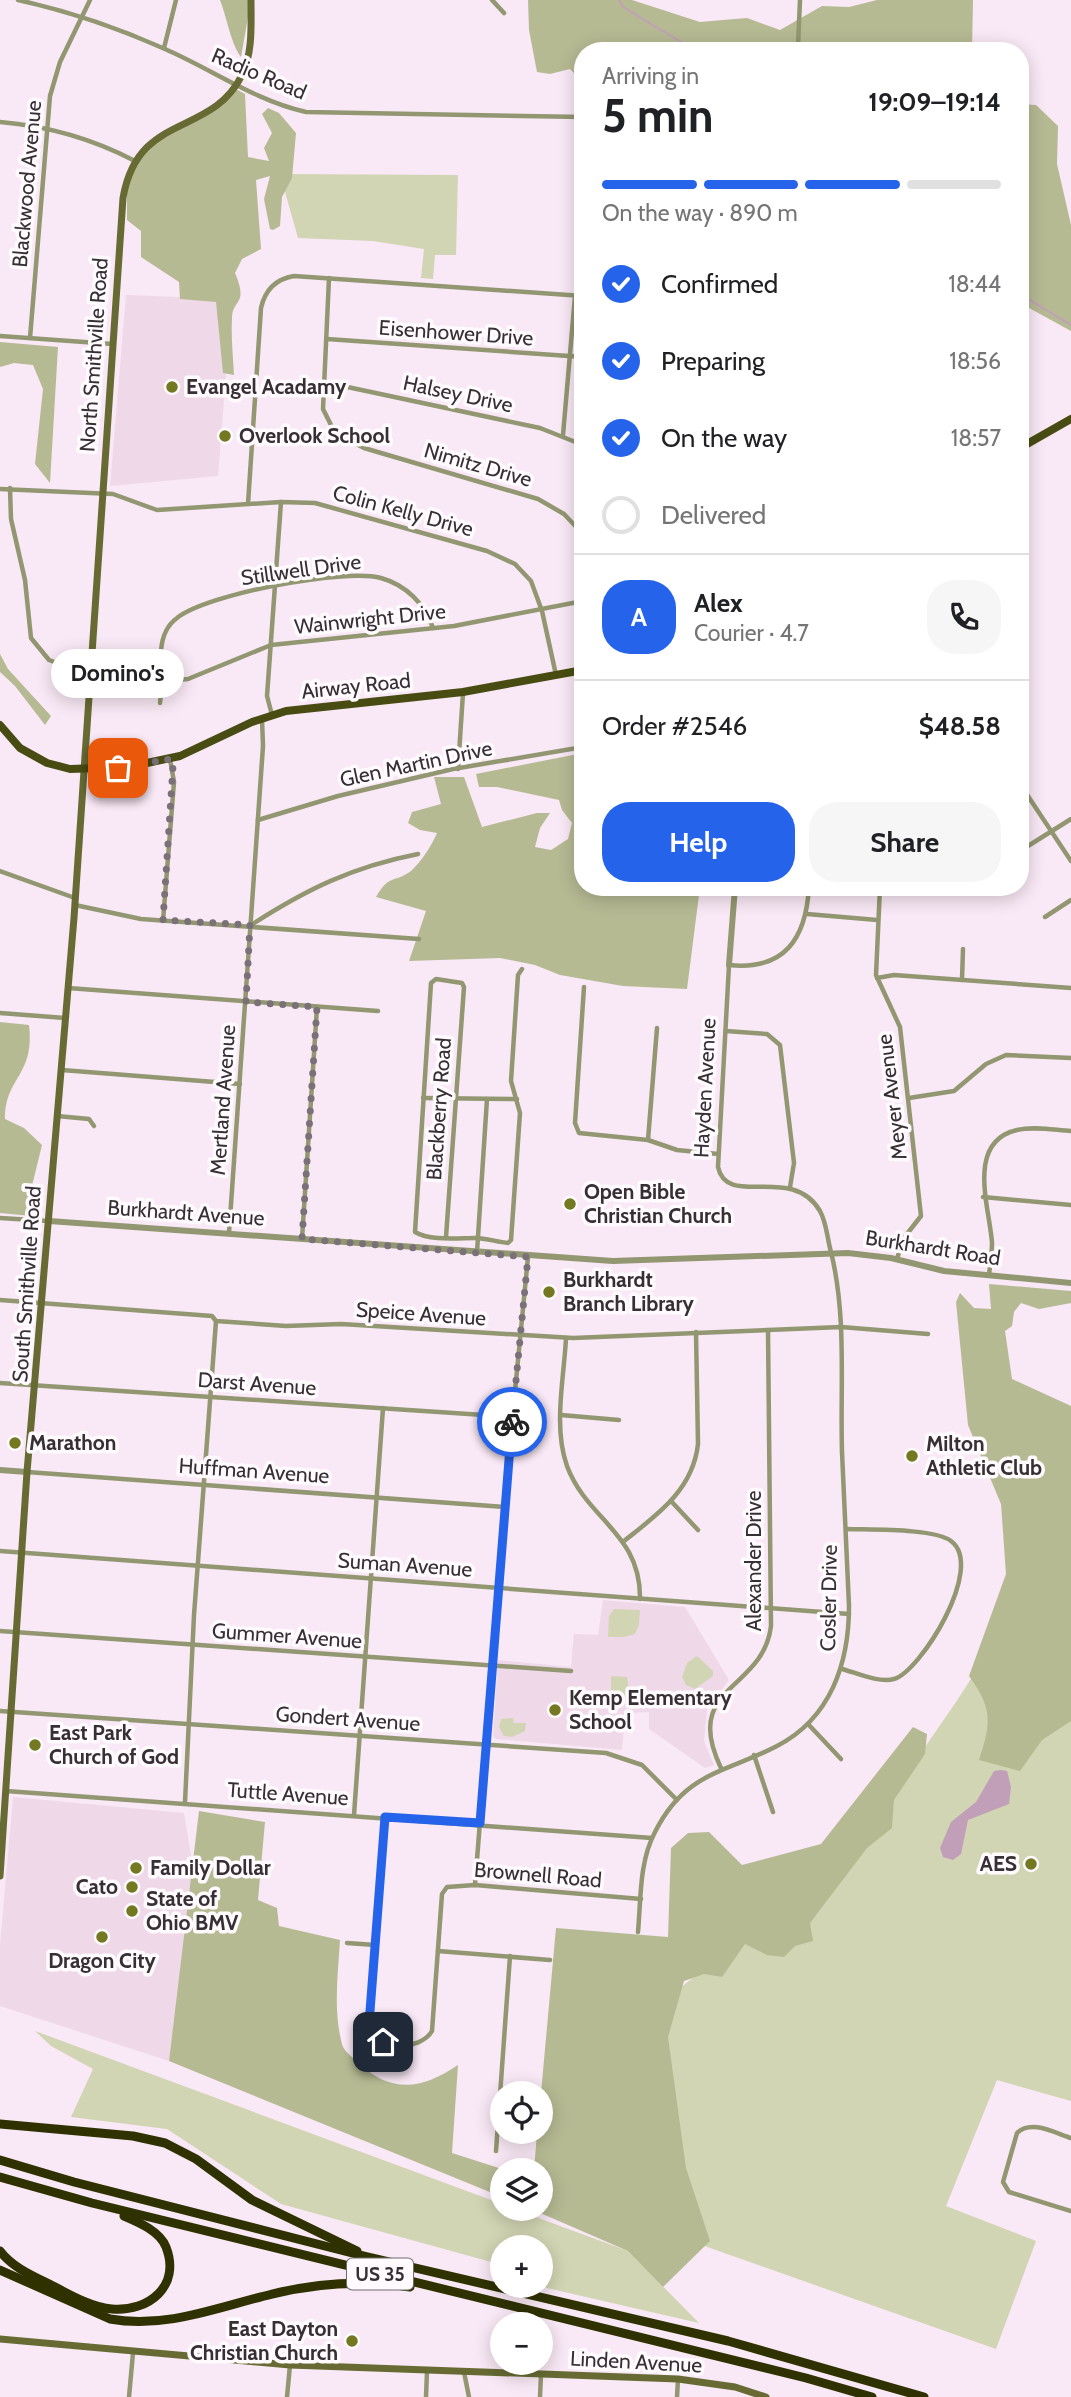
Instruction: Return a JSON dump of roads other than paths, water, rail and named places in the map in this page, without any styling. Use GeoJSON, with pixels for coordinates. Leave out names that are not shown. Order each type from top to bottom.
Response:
{"type":"FeatureCollection","features":[{"type":"Feature","properties":{"kind":"highway"},"geometry":{"type":"LineString","coordinates":[[0,2124],[133,2136],[165,2143],[197,2159],[252,2200],[347,2244],[364,2256]]}},
{"type":"Feature","properties":{"kind":"highway","name":"US 35"},"geometry":{"type":"LineString","coordinates":[[0,2160],[74,2182],[364,2256],[728,2341],[923,2396]]}},
{"type":"Feature","properties":{"kind":"highway","name":"US 35"},"geometry":{"type":"LineString","coordinates":[[0,2177],[100,2205],[739,2361],[873,2397]]}},
{"type":"Feature","properties":{"kind":"highway"},"geometry":{"type":"LineString","coordinates":[[0,2250],[8,2261],[24,2271],[109,2309],[126,2310],[150,2303],[163,2291],[167,2280],[166,2247],[158,2235],[136,2221],[100,2205]]}},
{"type":"Feature","properties":{"kind":"highway"},"geometry":{"type":"LineString","coordinates":[[0,2270],[110,2319],[129,2322],[161,2322],[307,2286],[385,2283],[456,2293]]}},
{"type":"Feature","properties":{"kind":"highway"},"geometry":{"type":"LineString","coordinates":[[0,2280],[18,2279]]}},
{"type":"Feature","properties":{"kind":"main road","name":"North Smithville Road"},"geometry":{"type":"LineString","coordinates":[[82,769],[123,198],[135,161],[157,136],[214,109],[237,84],[248,58],[251,0]]}},
{"type":"Feature","properties":{"kind":"main road"},"geometry":{"type":"LineString","coordinates":[[1029,443],[1070,420]]}},
{"type":"Feature","properties":{"kind":"main road","name":"Airway Road"},"geometry":{"type":"LineString","coordinates":[[0,726],[20,748],[37,759],[59,767],[82,769],[142,765],[170,759],[262,718],[303,708],[463,692],[574,672]]}},
{"type":"Feature","properties":{"kind":"main road","name":"South Smithville Road"},"geometry":{"type":"LineString","coordinates":[[0,1876],[27,1472],[37,1384],[66,1018],[82,769]]}},
{"type":"Feature","properties":{"kind":"main road","name":"Linden Avenue"},"geometry":{"type":"LineString","coordinates":[[0,2339],[290,2365],[490,2373]]}},
{"type":"Feature","properties":{"kind":"main road","name":"Linden Avenue"},"geometry":{"type":"LineString","coordinates":[[553,2374],[678,2379],[735,2387],[766,2397]]}},
{"type":"Feature","properties":{"kind":"street","name":"Radio Road"},"geometry":{"type":"LineString","coordinates":[[18,0],[82,18],[164,48],[296,110],[317,113],[574,117]]}},
{"type":"Feature","properties":{"kind":"street","name":"Blackwood Avenue"},"geometry":{"type":"LineString","coordinates":[[30,338],[50,96],[60,62],[90,0]]}},
{"type":"Feature","properties":{"kind":"street"},"geometry":{"type":"LineString","coordinates":[[164,48],[176,0]]}},
{"type":"Feature","properties":{"kind":"street"},"geometry":{"type":"LineString","coordinates":[[492,0],[504,13]]}},
{"type":"Feature","properties":{"kind":"street"},"geometry":{"type":"LineString","coordinates":[[797,42],[800,0]]}},
{"type":"Feature","properties":{"kind":"street"},"geometry":{"type":"LineString","coordinates":[[0,122],[46,128],[109,148],[135,161]]}},
{"type":"Feature","properties":{"kind":"street"},"geometry":{"type":"LineString","coordinates":[[248,504],[263,300],[269,289],[282,279],[294,276],[330,278],[574,296]]}},
{"type":"Feature","properties":{"kind":"street","name":"Nimitz Drive"},"geometry":{"type":"LineString","coordinates":[[330,278],[324,382],[325,415],[340,438],[364,448],[538,499],[564,514],[574,525]]}},
{"type":"Feature","properties":{"kind":"street"},"geometry":{"type":"LineString","coordinates":[[564,435],[574,308]]}},
{"type":"Feature","properties":{"kind":"street"},"geometry":{"type":"LineString","coordinates":[[0,336],[112,344]]}},
{"type":"Feature","properties":{"kind":"street","name":"Eisenhower Drive"},"geometry":{"type":"LineString","coordinates":[[327,339],[574,357]]}},
{"type":"Feature","properties":{"kind":"street","name":"Halsey Drive"},"geometry":{"type":"LineString","coordinates":[[324,382],[564,435],[574,440]]}},
{"type":"Feature","properties":{"kind":"street"},"geometry":{"type":"LineString","coordinates":[[10,488],[10,512],[25,580],[31,638],[50,660],[65,666],[90,669]]}},
{"type":"Feature","properties":{"kind":"street"},"geometry":{"type":"LineString","coordinates":[[0,489],[102,494]]}},
{"type":"Feature","properties":{"kind":"street","name":"Colin Kelly Drive"},"geometry":{"type":"LineString","coordinates":[[102,494],[124,497],[157,510],[281,502],[326,506],[497,554],[526,575],[536,591],[556,676]]}},
{"type":"Feature","properties":{"kind":"street"},"geometry":{"type":"LineString","coordinates":[[272,715],[267,696],[281,502]]}},
{"type":"Feature","properties":{"kind":"street","name":"Stillwell Drive"},"geometry":{"type":"LineString","coordinates":[[160,703],[162,682],[166,676],[162,668],[162,641],[175,619],[216,601],[275,586],[354,577],[382,578],[413,596],[426,612],[433,628]]}},
{"type":"Feature","properties":{"kind":"street","name":"Wainwright Drive"},"geometry":{"type":"LineString","coordinates":[[166,676],[177,681],[188,679],[223,662],[271,645],[433,628],[542,611],[574,603]]}},
{"type":"Feature","properties":{"kind":"street"},"geometry":{"type":"LineString","coordinates":[[458,768],[463,692]]}},
{"type":"Feature","properties":{"kind":"street","name":"Mertland Avenue"},"geometry":{"type":"LineString","coordinates":[[229,1233],[264,738],[262,718]]}},
{"type":"Feature","properties":{"kind":"street","name":"Glen Martin Drive"},"geometry":{"type":"LineString","coordinates":[[258,820],[348,794],[458,768],[574,749]]}},
{"type":"Feature","properties":{"kind":"street"},"geometry":{"type":"LineString","coordinates":[[163,920],[174,782],[170,759]]}},
{"type":"Feature","properties":{"kind":"street"},"geometry":{"type":"LineString","coordinates":[[1029,797],[1071,861]]}},
{"type":"Feature","properties":{"kind":"street"},"geometry":{"type":"LineString","coordinates":[[1029,845],[1071,818]]}},
{"type":"Feature","properties":{"kind":"street"},"geometry":{"type":"LineString","coordinates":[[250,925],[307,890],[339,875],[377,862],[418,853]]}},
{"type":"Feature","properties":{"kind":"street"},"geometry":{"type":"LineString","coordinates":[[0,871],[114,915],[419,939]]}},
{"type":"Feature","properties":{"kind":"street","name":"Hayden Avenue"},"geometry":{"type":"LineString","coordinates":[[734,896],[718,1154],[721,1177],[732,1186],[790,1187]]}},
{"type":"Feature","properties":{"kind":"street"},"geometry":{"type":"LineString","coordinates":[[729,965],[754,966],[782,954],[797,937],[807,914],[808,896]]}},
{"type":"Feature","properties":{"kind":"street","name":"Meyer Avenue"},"geometry":{"type":"LineString","coordinates":[[879,896],[877,978],[899,1021],[921,1216],[904,1239],[897,1259]]}},
{"type":"Feature","properties":{"kind":"street"},"geometry":{"type":"LineString","coordinates":[[1045,917],[1071,900]]}},
{"type":"Feature","properties":{"kind":"street"},"geometry":{"type":"LineString","coordinates":[[807,914],[877,920]]}},
{"type":"Feature","properties":{"kind":"street"},"geometry":{"type":"LineString","coordinates":[[962,980],[963,948]]}},
{"type":"Feature","properties":{"kind":"street"},"geometry":{"type":"LineString","coordinates":[[517,1099],[423,1098],[415,1231],[508,1243],[520,1113],[517,1099],[511,1082],[518,975],[522,969]]}},
{"type":"Feature","properties":{"kind":"street"},"geometry":{"type":"LineString","coordinates":[[877,978],[894,975],[1071,988]]}},
{"type":"Feature","properties":{"kind":"street","name":"Blackberry Road"},"geometry":{"type":"LineString","coordinates":[[423,1098],[433,980],[462,983],[464,987],[446,1237]]}},
{"type":"Feature","properties":{"kind":"street"},"geometry":{"type":"LineString","coordinates":[[584,987],[575,1123],[577,1130],[584,1135],[648,1140],[685,1152],[718,1154]]}},
{"type":"Feature","properties":{"kind":"street"},"geometry":{"type":"LineString","coordinates":[[68,988],[378,1012]]}},
{"type":"Feature","properties":{"kind":"street"},"geometry":{"type":"LineString","coordinates":[[302,1239],[317,1007]]}},
{"type":"Feature","properties":{"kind":"street"},"geometry":{"type":"LineString","coordinates":[[0,1013],[66,1018]]}},
{"type":"Feature","properties":{"kind":"street"},"geometry":{"type":"LineString","coordinates":[[648,1140],[657,1028]]}},
{"type":"Feature","properties":{"kind":"street"},"geometry":{"type":"LineString","coordinates":[[726,1031],[767,1034],[780,1045],[794,1163],[790,1187],[808,1197],[820,1211],[831,1252]]}},
{"type":"Feature","properties":{"kind":"street"},"geometry":{"type":"LineString","coordinates":[[909,1098],[954,1091],[986,1064],[1006,1055],[1071,1058]]}},
{"type":"Feature","properties":{"kind":"street"},"geometry":{"type":"LineString","coordinates":[[61,1070],[240,1084]]}},
{"type":"Feature","properties":{"kind":"street"},"geometry":{"type":"LineString","coordinates":[[477,1253],[487,1099]]}},
{"type":"Feature","properties":{"kind":"street"},"geometry":{"type":"LineString","coordinates":[[57,1116],[89,1119],[94,1126]]}},
{"type":"Feature","properties":{"kind":"street"},"geometry":{"type":"LineString","coordinates":[[989,1275],[992,1243],[983,1197],[988,1159],[996,1144],[1006,1134],[1026,1128],[1071,1131]]}},
{"type":"Feature","properties":{"kind":"street"},"geometry":{"type":"LineString","coordinates":[[983,1197],[1071,1205]]}},
{"type":"Feature","properties":{"kind":"street","name":"Burkhardt Avenue"},"geometry":{"type":"LineString","coordinates":[[0,1217],[528,1257],[637,1262],[831,1252]]}},
{"type":"Feature","properties":{"kind":"street","name":"Burkhardt Road"},"geometry":{"type":"LineString","coordinates":[[831,1252],[897,1259],[944,1271],[1071,1283]]}},
{"type":"Feature","properties":{"kind":"street","name":"Cosler Drive"},"geometry":{"type":"LineString","coordinates":[[638,1932],[645,1861],[652,1838],[677,1800],[699,1780],[778,1745],[808,1724],[827,1701],[842,1669],[849,1614],[842,1327],[838,1279],[831,1252]]}},
{"type":"Feature","properties":{"kind":"street"},"geometry":{"type":"LineString","coordinates":[[475,1885],[512,1417],[528,1257]]}},
{"type":"Feature","properties":{"kind":"street","name":"Speice Avenue"},"geometry":{"type":"LineString","coordinates":[[0,1300],[212,1315],[216,1321],[286,1326],[341,1324],[566,1338],[842,1327],[928,1334]]}},
{"type":"Feature","properties":{"kind":"street"},"geometry":{"type":"LineString","coordinates":[[184,1802],[192,1645],[216,1321]]}},
{"type":"Feature","properties":{"kind":"street","name":"Alexander Drive"},"geometry":{"type":"LineString","coordinates":[[721,1768],[710,1738],[713,1713],[725,1691],[763,1656],[770,1640],[772,1609],[768,1329]]}},
{"type":"Feature","properties":{"kind":"street"},"geometry":{"type":"LineString","coordinates":[[624,1541],[671,1501],[691,1474],[697,1454],[696,1332]]}},
{"type":"Feature","properties":{"kind":"street"},"geometry":{"type":"LineString","coordinates":[[566,1338],[561,1415],[563,1453],[572,1477],[624,1541],[638,1572],[640,1599]]}},
{"type":"Feature","properties":{"kind":"street","name":"Darst Avenue"},"geometry":{"type":"LineString","coordinates":[[0,1383],[512,1417]]}},
{"type":"Feature","properties":{"kind":"street"},"geometry":{"type":"LineString","coordinates":[[354,1815],[383,1408]]}},
{"type":"Feature","properties":{"kind":"street"},"geometry":{"type":"LineString","coordinates":[[561,1415],[619,1420]]}},
{"type":"Feature","properties":{"kind":"street","name":"Huffman Avenue"},"geometry":{"type":"LineString","coordinates":[[0,1470],[505,1507]]}},
{"type":"Feature","properties":{"kind":"street"},"geometry":{"type":"LineString","coordinates":[[671,1501],[698,1530]]}},
{"type":"Feature","properties":{"kind":"street"},"geometry":{"type":"LineString","coordinates":[[842,1669],[888,1680],[906,1673],[955,1599],[961,1583],[962,1563],[957,1547],[943,1536],[846,1529]]}},
{"type":"Feature","properties":{"kind":"street","name":"Suman Avenue"},"geometry":{"type":"LineString","coordinates":[[0,1551],[849,1614]]}},
{"type":"Feature","properties":{"kind":"street","name":"Gummer Avenue"},"geometry":{"type":"LineString","coordinates":[[0,1631],[571,1671]]}},
{"type":"Feature","properties":{"kind":"street","name":"Gondert Avenue"},"geometry":{"type":"LineString","coordinates":[[0,1711],[606,1753],[627,1757],[650,1770],[677,1800]]}},
{"type":"Feature","properties":{"kind":"street"},"geometry":{"type":"LineString","coordinates":[[808,1724],[841,1759]]}},
{"type":"Feature","properties":{"kind":"street"},"geometry":{"type":"LineString","coordinates":[[754,1755],[773,1812]]}},
{"type":"Feature","properties":{"kind":"street","name":"Tuttle Avenue"},"geometry":{"type":"LineString","coordinates":[[6,1791],[480,1823],[652,1838]]}},
{"type":"Feature","properties":{"kind":"street"},"geometry":{"type":"LineString","coordinates":[[347,1942],[375,1945],[385,1817]]}},
{"type":"Feature","properties":{"kind":"street","name":"Brownell Road"},"geometry":{"type":"LineString","coordinates":[[375,1945],[370,2029],[379,2041],[402,2044],[422,2042],[432,2031],[444,1891],[454,1884],[641,1899]]}},
{"type":"Feature","properties":{"kind":"street"},"geometry":{"type":"LineString","coordinates":[[438,1951],[550,1960]]}},
{"type":"Feature","properties":{"kind":"street"},"geometry":{"type":"LineString","coordinates":[[496,2151],[510,1956]]}},
{"type":"Feature","properties":{"kind":"street"},"geometry":{"type":"LineString","coordinates":[[1071,2138],[1031,2126],[1022,2128],[1017,2133],[1003,2182],[1009,2192],[1071,2211]]}},
{"type":"Feature","properties":{"kind":"street"},"geometry":{"type":"LineString","coordinates":[[129,2397],[133,2353]]}},
{"type":"Feature","properties":{"kind":"street"},"geometry":{"type":"LineString","coordinates":[[287,2397],[290,2365]]}},
{"type":"Feature","properties":{"kind":"street"},"geometry":{"type":"LineString","coordinates":[[426,2397],[427,2371]]}},
{"type":"Feature","properties":{"kind":"street"},"geometry":{"type":"LineString","coordinates":[[464,2372],[469,2397]]}},
{"type":"Feature","properties":{"kind":"street"},"geometry":{"type":"LineString","coordinates":[[540,2397],[541,2375]]}},
{"type":"Feature","properties":{"kind":"street"},"geometry":{"type":"LineString","coordinates":[[677,2397],[678,2379]]}},
{"type":"Feature","properties":{"kind":"waterway"},"geometry":{"type":"LineString","coordinates":[[619,0],[623,7],[681,42]]}},
{"type":"Feature","properties":{"kind":"waterway"},"geometry":{"type":"LineString","coordinates":[[1029,299],[1071,325]]}},
{"type":"Feature","properties":{"kind":"place","name":"Evangel Acadamy"},"geometry":{"type":"Point","coordinates":[172,387]}},
{"type":"Feature","properties":{"kind":"place","name":"Overlook School"},"geometry":{"type":"Point","coordinates":[225,436]}},
{"type":"Feature","properties":{"kind":"place","name":"Domino's"},"geometry":{"type":"Point","coordinates":[118,768]}},
{"type":"Feature","properties":{"kind":"place","name":"Open Bible Christian Church"},"geometry":{"type":"Point","coordinates":[570,1204]}},
{"type":"Feature","properties":{"kind":"place","name":"Burkhardt Branch Library"},"geometry":{"type":"Point","coordinates":[549,1292]}},
{"type":"Feature","properties":{"kind":"place","name":"Marathon"},"geometry":{"type":"Point","coordinates":[15,1443]}},
{"type":"Feature","properties":{"kind":"place","name":"Milton Athletic Club"},"geometry":{"type":"Point","coordinates":[912,1456]}},
{"type":"Feature","properties":{"kind":"place","name":"Kemp Elementary School"},"geometry":{"type":"Point","coordinates":[555,1710]}},
{"type":"Feature","properties":{"kind":"place","name":"East Park Church of God"},"geometry":{"type":"Point","coordinates":[35,1745]}},
{"type":"Feature","properties":{"kind":"place","name":"AES"},"geometry":{"type":"Point","coordinates":[1031,1864]}},
{"type":"Feature","properties":{"kind":"place","name":"Family Dollar"},"geometry":{"type":"Point","coordinates":[136,1868]}},
{"type":"Feature","properties":{"kind":"place","name":"Cato"},"geometry":{"type":"Point","coordinates":[132,1887]}},
{"type":"Feature","properties":{"kind":"place","name":"State of Ohio BMV"},"geometry":{"type":"Point","coordinates":[132,1911]}},
{"type":"Feature","properties":{"kind":"place","name":"Dragon City"},"geometry":{"type":"Point","coordinates":[102,1937]}},
{"type":"Feature","properties":{"kind":"place","name":"East Dayton Christian Church"},"geometry":{"type":"Point","coordinates":[352,2341]}}]}
